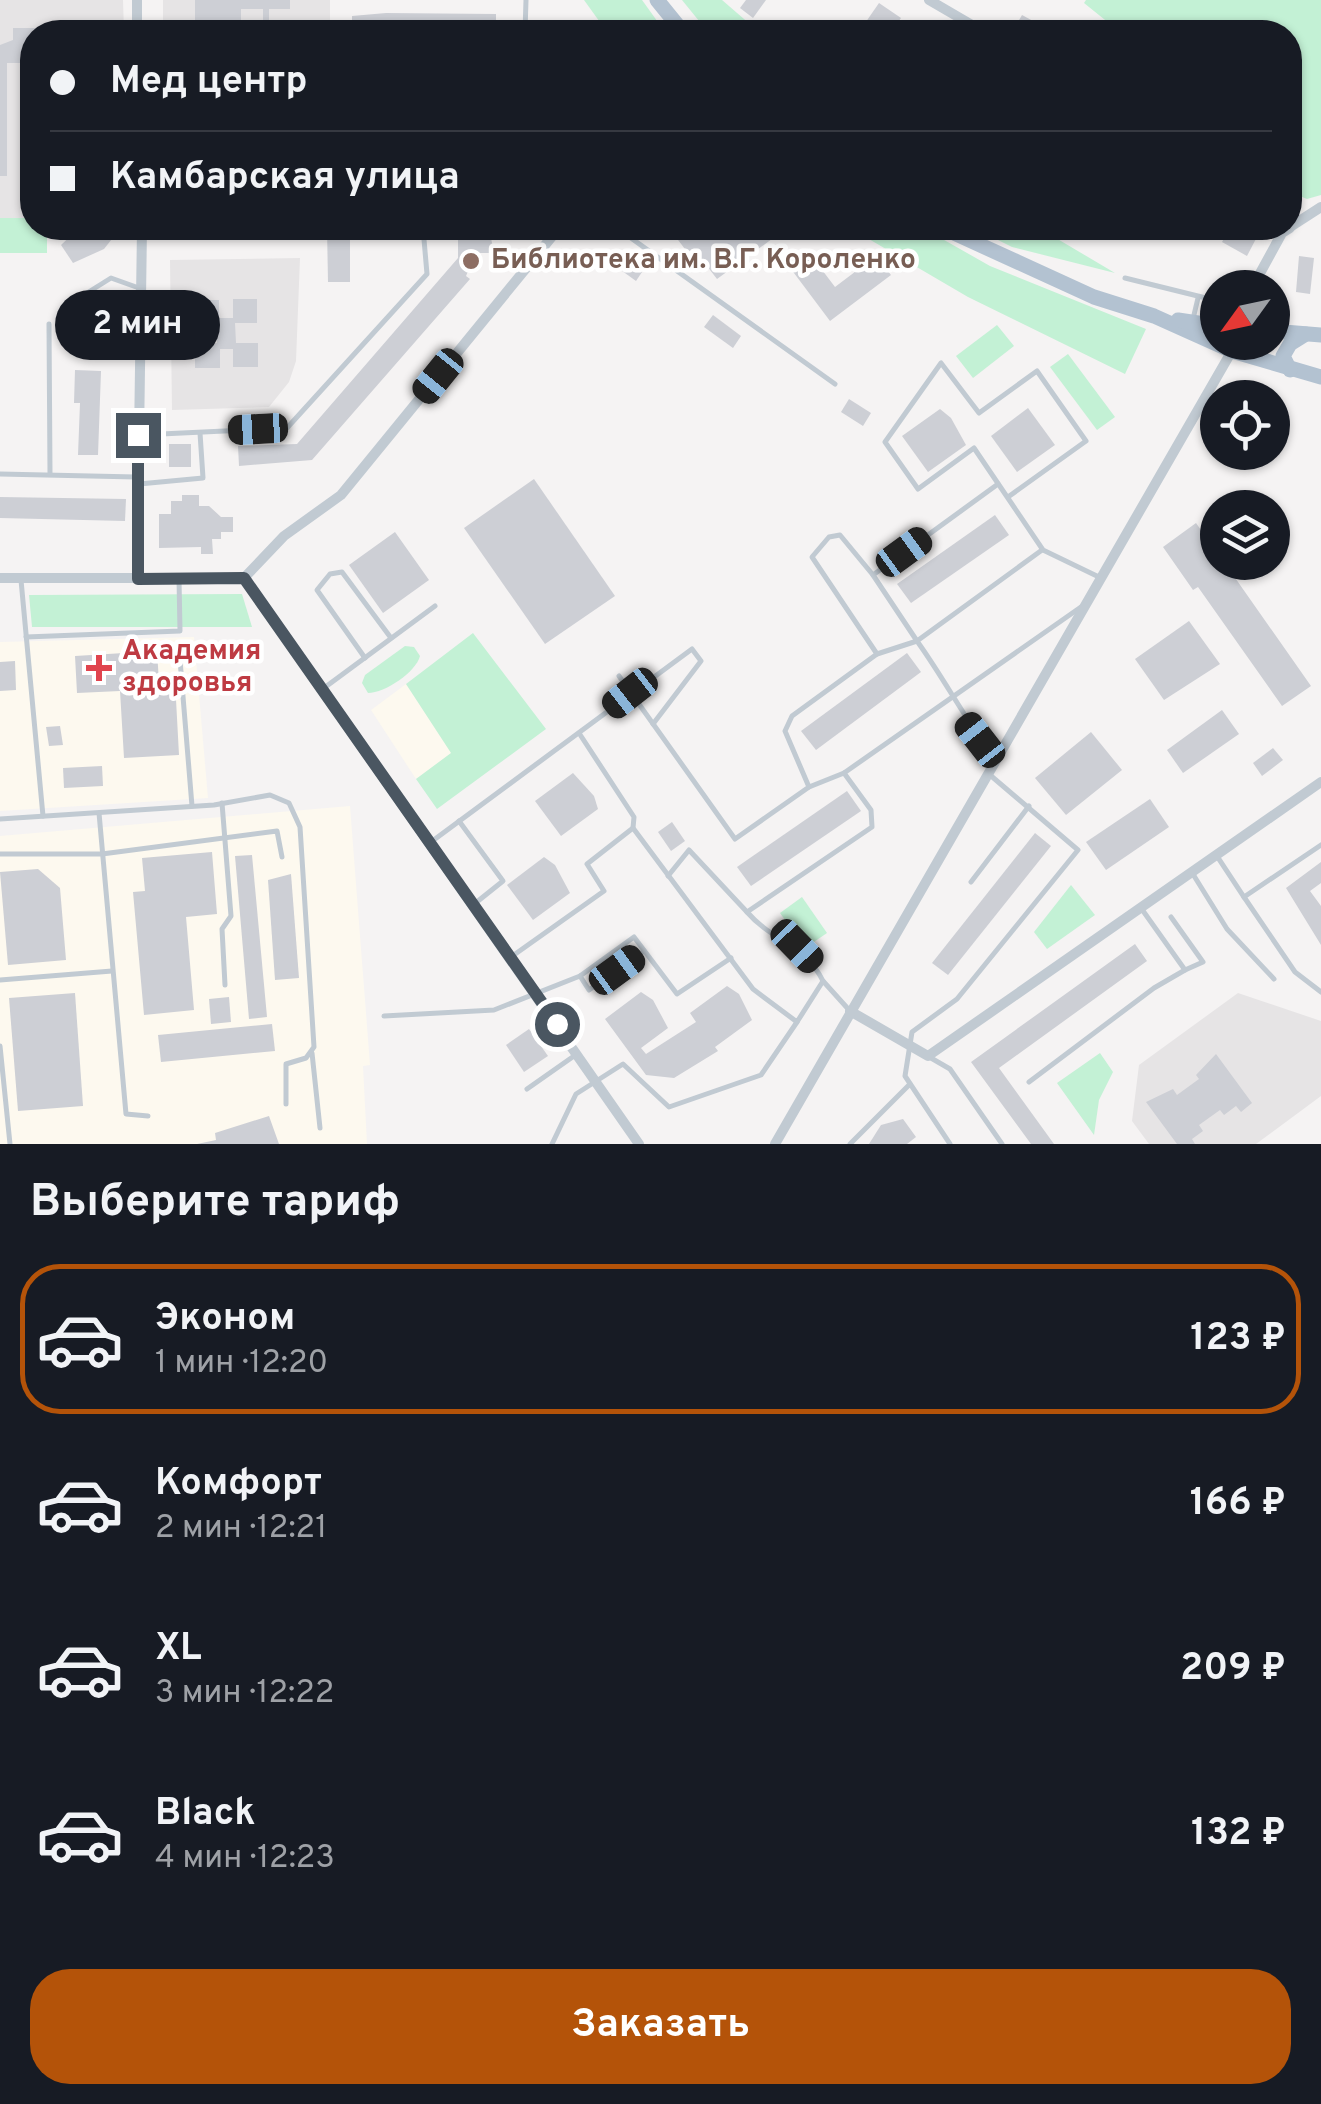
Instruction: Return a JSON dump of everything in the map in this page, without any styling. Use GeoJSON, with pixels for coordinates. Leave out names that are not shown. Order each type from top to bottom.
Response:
{"type":"FeatureCollection","features":[{"type":"Feature","properties":{"kind":"main road"},"geometry":{"type":"LineString","coordinates":[[657,0],[673,20]]}},
{"type":"Feature","properties":{"kind":"main road"},"geometry":{"type":"LineString","coordinates":[[967,240],[1014,263],[1200,334]]}},
{"type":"Feature","properties":{"kind":"main road"},"geometry":{"type":"LineString","coordinates":[[1154,316],[1200,323]]}},
{"type":"Feature","properties":{"kind":"main road"},"geometry":{"type":"LineString","coordinates":[[1290,370],[1283,356],[1290,344],[1314,335]]}},
{"type":"Feature","properties":{"kind":"main road"},"geometry":{"type":"LineString","coordinates":[[1266,360],[1321,377]]}},
{"type":"Feature","properties":{"kind":"street"},"geometry":{"type":"LineString","coordinates":[[928,0],[963,20]]}},
{"type":"Feature","properties":{"kind":"street"},"geometry":{"type":"LineString","coordinates":[[138,579],[136,481],[142,240]]}},
{"type":"Feature","properties":{"kind":"street"},"geometry":{"type":"LineString","coordinates":[[0,578],[244,578],[284,536],[341,495],[549,240]]}},
{"type":"Feature","properties":{"kind":"street"},"geometry":{"type":"LineString","coordinates":[[1262,270],[1278,240]]}},
{"type":"Feature","properties":{"kind":"street"},"geometry":{"type":"LineString","coordinates":[[775,1144],[1228,360]]}},
{"type":"Feature","properties":{"kind":"street"},"geometry":{"type":"LineString","coordinates":[[244,578],[639,1144]]}},
{"type":"Feature","properties":{"kind":"street"},"geometry":{"type":"LineString","coordinates":[[850,1011],[907,1048],[928,1056],[1214,852],[1321,782]]}},
{"type":"Feature","properties":{"kind":"lane"},"geometry":{"type":"LineString","coordinates":[[138,435],[287,428],[427,274],[425,240]]}},
{"type":"Feature","properties":{"kind":"lane"},"geometry":{"type":"LineString","coordinates":[[634,240],[835,384]]}},
{"type":"Feature","properties":{"kind":"lane"},"geometry":{"type":"LineString","coordinates":[[71,303],[111,278],[142,289]]}},
{"type":"Feature","properties":{"kind":"lane"},"geometry":{"type":"LineString","coordinates":[[1126,278],[1198,298],[1192,322]]}},
{"type":"Feature","properties":{"kind":"lane"},"geometry":{"type":"LineString","coordinates":[[48,324],[50,474]]}},
{"type":"Feature","properties":{"kind":"lane"},"geometry":{"type":"LineString","coordinates":[[1008,496],[1086,441],[1036,371],[979,413],[942,363],[885,442],[918,488],[974,448],[1043,550],[1104,580]]}},
{"type":"Feature","properties":{"kind":"lane"},"geometry":{"type":"LineString","coordinates":[[0,474],[136,481],[203,478],[200,432]]}},
{"type":"Feature","properties":{"kind":"lane"},"geometry":{"type":"LineString","coordinates":[[873,575],[998,484]]}},
{"type":"Feature","properties":{"kind":"lane"},"geometry":{"type":"LineString","coordinates":[[878,654],[812,557],[829,538],[840,535],[873,575],[941,676],[950,698],[995,759]]}},
{"type":"Feature","properties":{"kind":"lane"},"geometry":{"type":"LineString","coordinates":[[809,788],[788,741],[788,722],[878,654],[917,641],[1043,550]]}},
{"type":"Feature","properties":{"kind":"lane"},"geometry":{"type":"LineString","coordinates":[[365,658],[316,590],[330,574],[342,572],[391,638]]}},
{"type":"Feature","properties":{"kind":"lane"},"geometry":{"type":"LineString","coordinates":[[21,578],[43,816]]}},
{"type":"Feature","properties":{"kind":"lane"},"geometry":{"type":"LineString","coordinates":[[26,637],[180,630],[179,579]]}},
{"type":"Feature","properties":{"kind":"lane"},"geometry":{"type":"LineString","coordinates":[[619,676],[735,838],[809,788],[844,773],[1093,598]]}},
{"type":"Feature","properties":{"kind":"lane"},"geometry":{"type":"LineString","coordinates":[[321,690],[435,606]]}},
{"type":"Feature","properties":{"kind":"lane"},"geometry":{"type":"LineString","coordinates":[[428,844],[692,650],[701,661],[652,724]]}},
{"type":"Feature","properties":{"kind":"lane"},"geometry":{"type":"LineString","coordinates":[[180,660],[192,806]]}},
{"type":"Feature","properties":{"kind":"lane"},"geometry":{"type":"LineString","coordinates":[[579,733],[634,816],[633,828],[753,989],[797,1022]]}},
{"type":"Feature","properties":{"kind":"lane"},"geometry":{"type":"LineString","coordinates":[[951,1144],[905,1076],[912,1032],[958,999],[1078,850],[988,772]]}},
{"type":"Feature","properties":{"kind":"lane"},"geometry":{"type":"LineString","coordinates":[[748,912],[872,826],[871,810],[844,773]]}},
{"type":"Feature","properties":{"kind":"lane"},"geometry":{"type":"LineString","coordinates":[[0,819],[222,804],[270,795],[289,803],[298,819],[311,954],[312,1053],[320,1128]]}},
{"type":"Feature","properties":{"kind":"lane"},"geometry":{"type":"LineString","coordinates":[[222,804],[230,916],[222,929],[226,985]]}},
{"type":"Feature","properties":{"kind":"lane"},"geometry":{"type":"LineString","coordinates":[[971,882],[1029,806]]}},
{"type":"Feature","properties":{"kind":"lane"},"geometry":{"type":"LineString","coordinates":[[99,812],[126,1114],[148,1116]]}},
{"type":"Feature","properties":{"kind":"lane"},"geometry":{"type":"LineString","coordinates":[[459,822],[503,881],[473,904]]}},
{"type":"Feature","properties":{"kind":"lane"},"geometry":{"type":"LineString","coordinates":[[512,958],[604,891],[587,864],[633,828]]}},
{"type":"Feature","properties":{"kind":"lane"},"geometry":{"type":"LineString","coordinates":[[0,854],[102,854],[277,831],[282,857]]}},
{"type":"Feature","properties":{"kind":"lane"},"geometry":{"type":"LineString","coordinates":[[1244,897],[1321,845]]}},
{"type":"Feature","properties":{"kind":"lane"},"geometry":{"type":"LineString","coordinates":[[668,876],[689,850],[769,933],[797,946],[850,1011]]}},
{"type":"Feature","properties":{"kind":"lane"},"geometry":{"type":"LineString","coordinates":[[1214,852],[1296,972],[1321,992]]}},
{"type":"Feature","properties":{"kind":"lane"},"geometry":{"type":"LineString","coordinates":[[1190,869],[1227,929],[1274,979]]}},
{"type":"Feature","properties":{"kind":"lane"},"geometry":{"type":"LineString","coordinates":[[1139,905],[1185,970]]}},
{"type":"Feature","properties":{"kind":"lane"},"geometry":{"type":"LineString","coordinates":[[1029,1082],[1154,988],[1203,962],[1171,917]]}},
{"type":"Feature","properties":{"kind":"lane"},"geometry":{"type":"LineString","coordinates":[[384,1016],[494,1010],[580,976],[634,937],[677,994],[731,958]]}},
{"type":"Feature","properties":{"kind":"lane"},"geometry":{"type":"LineString","coordinates":[[580,976],[589,990],[644,951]]}},
{"type":"Feature","properties":{"kind":"lane"},"geometry":{"type":"LineString","coordinates":[[0,980],[113,971]]}},
{"type":"Feature","properties":{"kind":"lane"},"geometry":{"type":"LineString","coordinates":[[552,1144],[576,1094],[623,1064],[669,1107],[761,1075],[823,981]]}},
{"type":"Feature","properties":{"kind":"lane"},"geometry":{"type":"LineString","coordinates":[[0,1046],[10,1144]]}},
{"type":"Feature","properties":{"kind":"lane"},"geometry":{"type":"LineString","coordinates":[[286,1104],[286,1064],[312,1053]]}},
{"type":"Feature","properties":{"kind":"lane"},"geometry":{"type":"LineString","coordinates":[[528,1089],[578,1054]]}},
{"type":"Feature","properties":{"kind":"lane"},"geometry":{"type":"LineString","coordinates":[[928,1056],[950,1069],[1002,1144]]}},
{"type":"Feature","properties":{"kind":"lane"},"geometry":{"type":"LineString","coordinates":[[850,1144],[910,1084]]}},
{"type":"Feature","properties":{"kind":"shaded area"},"geometry":{"type":"Polygon","coordinates":[[[0,0],[123,0],[124,20],[20,20],[20,218],[0,218],[0,0]]]}},
{"type":"Feature","properties":{"kind":"shaded area"},"geometry":{"type":"Polygon","coordinates":[[[163,0],[330,0],[330,20],[163,20],[163,0]]]}},
{"type":"Feature","properties":{"kind":"shaded area"},"geometry":{"type":"Polygon","coordinates":[[[300,258],[296,361],[289,382],[269,407],[172,410],[170,260],[300,258]]]}},
{"type":"Feature","properties":{"kind":"shaded area"},"geometry":{"type":"Polygon","coordinates":[[[194,637],[208,798],[0,811],[0,642],[194,637]]]}},
{"type":"Feature","properties":{"kind":"shaded area"},"geometry":{"type":"Polygon","coordinates":[[[406,684],[452,753],[416,779],[371,710],[406,684]]]}},
{"type":"Feature","properties":{"kind":"shaded area"},"geometry":{"type":"Polygon","coordinates":[[[350,806],[370,1065],[363,1066],[367,1144],[0,1144],[0,836],[350,806]]]}},
{"type":"Feature","properties":{"kind":"shaded area"},"geometry":{"type":"Polygon","coordinates":[[[1238,993],[1321,1021],[1321,1096],[1256,1144],[1149,1144],[1132,1121],[1139,1065],[1238,993]]]}},
{"type":"Feature","properties":{"kind":"green space"},"geometry":{"type":"Polygon","coordinates":[[[584,0],[642,0],[656,20],[598,20],[584,0]]]}},
{"type":"Feature","properties":{"kind":"green space"},"geometry":{"type":"Polygon","coordinates":[[[682,0],[722,0],[745,20],[698,20],[682,0]]]}},
{"type":"Feature","properties":{"kind":"green space"},"geometry":{"type":"Polygon","coordinates":[[[1321,0],[1321,195],[1302,197],[1302,20],[1105,20],[1084,3],[1321,0]]]}},
{"type":"Feature","properties":{"kind":"green space"},"geometry":{"type":"Polygon","coordinates":[[[0,218],[20,218],[20,240],[47,240],[47,253],[0,253],[0,218]]]}},
{"type":"Feature","properties":{"kind":"green space"},"geometry":{"type":"Polygon","coordinates":[[[871,240],[944,240],[990,266],[1146,329],[1125,374],[968,297],[871,240]]]}},
{"type":"Feature","properties":{"kind":"green space"},"geometry":{"type":"Polygon","coordinates":[[[998,240],[1059,240],[1115,273],[998,240]]]}},
{"type":"Feature","properties":{"kind":"green space"},"geometry":{"type":"Polygon","coordinates":[[[997,325],[1014,346],[973,378],[956,356],[997,325]]]}},
{"type":"Feature","properties":{"kind":"green space"},"geometry":{"type":"Polygon","coordinates":[[[1068,354],[1115,417],[1097,430],[1050,367],[1068,354]]]}},
{"type":"Feature","properties":{"kind":"green space"},"geometry":{"type":"Polygon","coordinates":[[[242,594],[252,627],[32,627],[29,595],[242,594]]]}},
{"type":"Feature","properties":{"kind":"green space"},"geometry":{"type":"Polygon","coordinates":[[[473,633],[546,729],[437,809],[416,779],[451,753],[406,684],[473,633]]]}},
{"type":"Feature","properties":{"kind":"green space"},"geometry":{"type":"Polygon","coordinates":[[[405,646],[414,647],[420,656],[413,669],[391,686],[368,693],[362,683],[365,675],[405,646]]]}},
{"type":"Feature","properties":{"kind":"green space"},"geometry":{"type":"Polygon","coordinates":[[[1071,885],[1095,915],[1047,949],[1034,932],[1071,885]]]}},
{"type":"Feature","properties":{"kind":"green space"},"geometry":{"type":"Polygon","coordinates":[[[802,897],[827,933],[805,948],[780,913],[802,897]]]}},
{"type":"Feature","properties":{"kind":"green space"},"geometry":{"type":"Polygon","coordinates":[[[1100,1053],[1113,1072],[1099,1100],[1094,1135],[1057,1083],[1100,1053]]]}},
{"type":"Feature","properties":{"kind":"building"},"geometry":{"type":"Polygon","coordinates":[[[195,0],[290,0],[290,9],[269,9],[269,20],[263,20],[263,9],[241,9],[241,20],[195,20],[195,0]]]}},
{"type":"Feature","properties":{"kind":"building"},"geometry":{"type":"Polygon","coordinates":[[[746,0],[766,0],[753,18],[740,8],[746,0]]]}},
{"type":"Feature","properties":{"kind":"building"},"geometry":{"type":"Polygon","coordinates":[[[879,3],[901,18],[900,20],[867,20],[879,3]]]}},
{"type":"Feature","properties":{"kind":"building"},"geometry":{"type":"Polygon","coordinates":[[[496,14],[496,20],[352,20],[352,16],[496,14]]]}},
{"type":"Feature","properties":{"kind":"building"},"geometry":{"type":"Polygon","coordinates":[[[13,28],[20,28],[20,63],[7,63],[7,176],[0,176],[0,45],[13,40],[13,28]]]}},
{"type":"Feature","properties":{"kind":"building"},"geometry":{"type":"Polygon","coordinates":[[[66,240],[111,240],[104,249],[73,263],[61,245],[66,240]]]}},
{"type":"Feature","properties":{"kind":"building"},"geometry":{"type":"Polygon","coordinates":[[[327,240],[350,240],[350,282],[328,282],[327,240]]]}},
{"type":"Feature","properties":{"kind":"building"},"geometry":{"type":"Polygon","coordinates":[[[458,240],[491,240],[494,253],[476,253],[466,276],[470,279],[312,460],[239,466],[238,446],[297,444],[458,258],[458,240]]]}},
{"type":"Feature","properties":{"kind":"building"},"geometry":{"type":"Polygon","coordinates":[[[678,240],[771,240],[717,279],[700,257],[694,261],[678,240]]]}},
{"type":"Feature","properties":{"kind":"building"},"geometry":{"type":"Polygon","coordinates":[[[1223,240],[1255,240],[1247,256],[1223,240]]]}},
{"type":"Feature","properties":{"kind":"building"},"geometry":{"type":"Polygon","coordinates":[[[616,249],[644,269],[636,281],[607,260],[616,249]]]}},
{"type":"Feature","properties":{"kind":"building"},"geometry":{"type":"Polygon","coordinates":[[[810,254],[835,287],[876,256],[891,275],[830,321],[791,269],[810,254]]]}},
{"type":"Feature","properties":{"kind":"building"},"geometry":{"type":"Polygon","coordinates":[[[1299,256],[1314,258],[1310,294],[1296,292],[1299,256]]]}},
{"type":"Feature","properties":{"kind":"building"},"geometry":{"type":"Polygon","coordinates":[[[233,299],[257,299],[257,323],[235,323],[236,343],[258,343],[258,367],[233,367],[233,349],[220,349],[220,368],[195,368],[195,344],[217,343],[217,324],[195,324],[195,300],[219,300],[219,318],[233,318],[233,299]]]}},
{"type":"Feature","properties":{"kind":"building"},"geometry":{"type":"Polygon","coordinates":[[[109,306],[120,322],[112,328],[114,331],[96,347],[73,354],[62,337],[86,313],[88,316],[109,306]]]}},
{"type":"Feature","properties":{"kind":"building"},"geometry":{"type":"Polygon","coordinates":[[[713,315],[741,336],[733,348],[704,327],[713,315]]]}},
{"type":"Feature","properties":{"kind":"building"},"geometry":{"type":"Polygon","coordinates":[[[75,370],[101,371],[98,455],[78,455],[80,403],[74,403],[75,370]]]}},
{"type":"Feature","properties":{"kind":"building"},"geometry":{"type":"Polygon","coordinates":[[[849,399],[871,413],[863,426],[841,412],[849,399]]]}},
{"type":"Feature","properties":{"kind":"building"},"geometry":{"type":"Polygon","coordinates":[[[1028,408],[1055,445],[1017,472],[991,436],[1028,408]]]}},
{"type":"Feature","properties":{"kind":"building"},"geometry":{"type":"Polygon","coordinates":[[[940,409],[951,418],[966,445],[928,472],[902,436],[940,409]]]}},
{"type":"Feature","properties":{"kind":"building"},"geometry":{"type":"Polygon","coordinates":[[[169,444],[191,444],[191,467],[169,467],[169,444]]]}},
{"type":"Feature","properties":{"kind":"building"},"geometry":{"type":"Polygon","coordinates":[[[534,479],[615,596],[545,644],[464,528],[534,479]]]}},
{"type":"Feature","properties":{"kind":"building"},"geometry":{"type":"Polygon","coordinates":[[[182,495],[199,495],[199,506],[209,506],[221,517],[233,517],[233,532],[221,532],[221,539],[212,539],[213,554],[201,554],[201,547],[159,548],[159,514],[171,514],[171,501],[182,501],[182,495]]]}},
{"type":"Feature","properties":{"kind":"building"},"geometry":{"type":"Polygon","coordinates":[[[0,497],[126,499],[125,521],[0,518],[0,497]]]}},
{"type":"Feature","properties":{"kind":"building"},"geometry":{"type":"Polygon","coordinates":[[[995,515],[1009,535],[911,603],[897,584],[995,515]]]}},
{"type":"Feature","properties":{"kind":"building"},"geometry":{"type":"Polygon","coordinates":[[[1196,523],[1200,529],[1200,580],[1237,580],[1311,686],[1282,706],[1198,587],[1193,590],[1163,547],[1196,523]]]}},
{"type":"Feature","properties":{"kind":"building"},"geometry":{"type":"Polygon","coordinates":[[[395,532],[429,580],[383,613],[349,565],[395,532]]]}},
{"type":"Feature","properties":{"kind":"building"},"geometry":{"type":"Polygon","coordinates":[[[1189,621],[1220,664],[1164,700],[1135,659],[1189,621]]]}},
{"type":"Feature","properties":{"kind":"building"},"geometry":{"type":"Polygon","coordinates":[[[157,651],[159,682],[175,681],[179,755],[124,758],[120,691],[77,693],[75,656],[157,651]]]}},
{"type":"Feature","properties":{"kind":"building"},"geometry":{"type":"Polygon","coordinates":[[[907,653],[921,672],[816,750],[801,731],[907,653]]]}},
{"type":"Feature","properties":{"kind":"building"},"geometry":{"type":"Polygon","coordinates":[[[15,661],[16,690],[0,691],[0,662],[15,661]]]}},
{"type":"Feature","properties":{"kind":"building"},"geometry":{"type":"Polygon","coordinates":[[[1222,710],[1239,734],[1183,773],[1167,750],[1222,710]]]}},
{"type":"Feature","properties":{"kind":"building"},"geometry":{"type":"Polygon","coordinates":[[[60,726],[63,745],[49,746],[46,727],[60,726]]]}},
{"type":"Feature","properties":{"kind":"building"},"geometry":{"type":"Polygon","coordinates":[[[1091,732],[1122,770],[1066,815],[1035,778],[1091,732]]]}},
{"type":"Feature","properties":{"kind":"building"},"geometry":{"type":"Polygon","coordinates":[[[1273,748],[1283,760],[1262,776],[1253,763],[1273,748]]]}},
{"type":"Feature","properties":{"kind":"building"},"geometry":{"type":"Polygon","coordinates":[[[102,766],[103,786],[64,788],[63,768],[102,766]]]}},
{"type":"Feature","properties":{"kind":"building"},"geometry":{"type":"Polygon","coordinates":[[[573,773],[594,796],[598,809],[561,836],[535,801],[573,773]]]}},
{"type":"Feature","properties":{"kind":"building"},"geometry":{"type":"Polygon","coordinates":[[[847,791],[861,811],[751,886],[737,867],[847,791]]]}},
{"type":"Feature","properties":{"kind":"building"},"geometry":{"type":"Polygon","coordinates":[[[1150,799],[1169,827],[1106,870],[1086,842],[1150,799]]]}},
{"type":"Feature","properties":{"kind":"building"},"geometry":{"type":"Polygon","coordinates":[[[672,822],[685,841],[671,851],[658,832],[672,822]]]}},
{"type":"Feature","properties":{"kind":"building"},"geometry":{"type":"Polygon","coordinates":[[[1035,833],[1051,846],[948,975],[932,963],[1035,833]]]}},
{"type":"Feature","properties":{"kind":"building"},"geometry":{"type":"Polygon","coordinates":[[[212,852],[217,914],[186,917],[194,1010],[144,1015],[133,892],[145,891],[142,858],[212,852]]]}},
{"type":"Feature","properties":{"kind":"building"},"geometry":{"type":"Polygon","coordinates":[[[252,855],[267,1017],[249,1019],[235,856],[252,855]]]}},
{"type":"Feature","properties":{"kind":"building"},"geometry":{"type":"Polygon","coordinates":[[[544,857],[555,865],[570,893],[533,920],[507,885],[544,857]]]}},
{"type":"Feature","properties":{"kind":"building"},"geometry":{"type":"Polygon","coordinates":[[[1321,862],[1321,883],[1310,891],[1321,906],[1321,945],[1286,888],[1321,862]]]}},
{"type":"Feature","properties":{"kind":"building"},"geometry":{"type":"Polygon","coordinates":[[[38,869],[60,888],[66,960],[8,965],[0,872],[38,869]]]}},
{"type":"Feature","properties":{"kind":"building"},"geometry":{"type":"Polygon","coordinates":[[[291,874],[299,978],[275,980],[268,880],[291,874]]]}},
{"type":"Feature","properties":{"kind":"building"},"geometry":{"type":"Polygon","coordinates":[[[1135,944],[1147,961],[999,1068],[1054,1144],[1031,1144],[971,1062],[1135,944]]]}},
{"type":"Feature","properties":{"kind":"building"},"geometry":{"type":"Polygon","coordinates":[[[727,986],[739,994],[752,1020],[715,1047],[718,1051],[674,1078],[646,1075],[605,1019],[641,992],[653,1000],[668,1028],[641,1048],[646,1054],[696,1022],[690,1013],[727,986]]]}},
{"type":"Feature","properties":{"kind":"building"},"geometry":{"type":"Polygon","coordinates":[[[75,993],[83,1106],[18,1111],[9,998],[75,993]]]}},
{"type":"Feature","properties":{"kind":"building"},"geometry":{"type":"Polygon","coordinates":[[[229,997],[231,1022],[211,1024],[209,999],[229,997]]]}},
{"type":"Feature","properties":{"kind":"building"},"geometry":{"type":"Polygon","coordinates":[[[272,1024],[275,1051],[161,1062],[158,1035],[272,1024]]]}},
{"type":"Feature","properties":{"kind":"building"},"geometry":{"type":"Polygon","coordinates":[[[529,1029],[548,1056],[524,1072],[506,1045],[529,1029]]]}},
{"type":"Feature","properties":{"kind":"building"},"geometry":{"type":"Polygon","coordinates":[[[1216,1054],[1252,1103],[1241,1112],[1236,1106],[1224,1115],[1220,1110],[1199,1125],[1203,1131],[1192,1139],[1195,1144],[1177,1144],[1146,1102],[1173,1089],[1177,1095],[1199,1079],[1196,1075],[1216,1054]]]}},
{"type":"Feature","properties":{"kind":"building"},"geometry":{"type":"Polygon","coordinates":[[[269,1116],[279,1144],[197,1144],[216,1140],[215,1133],[269,1116]]]}},
{"type":"Feature","properties":{"kind":"building"},"geometry":{"type":"Polygon","coordinates":[[[903,1119],[916,1137],[907,1144],[869,1144],[881,1125],[903,1119]]]}},
{"type":"Feature","properties":{"kind":"place","name":"Библиотека им. В.Г. Короленко"},"geometry":{"type":"Point","coordinates":[471,261]}},
{"type":"Feature","properties":{"kind":"place","name":"Академия здоровья"},"geometry":{"type":"Point","coordinates":[99,668]}},
{"type":"Feature","properties":{"kind":"route"},"geometry":{"type":"LineString","coordinates":[[138,435],[138,579],[244,578],[557,1024]]}}]}
